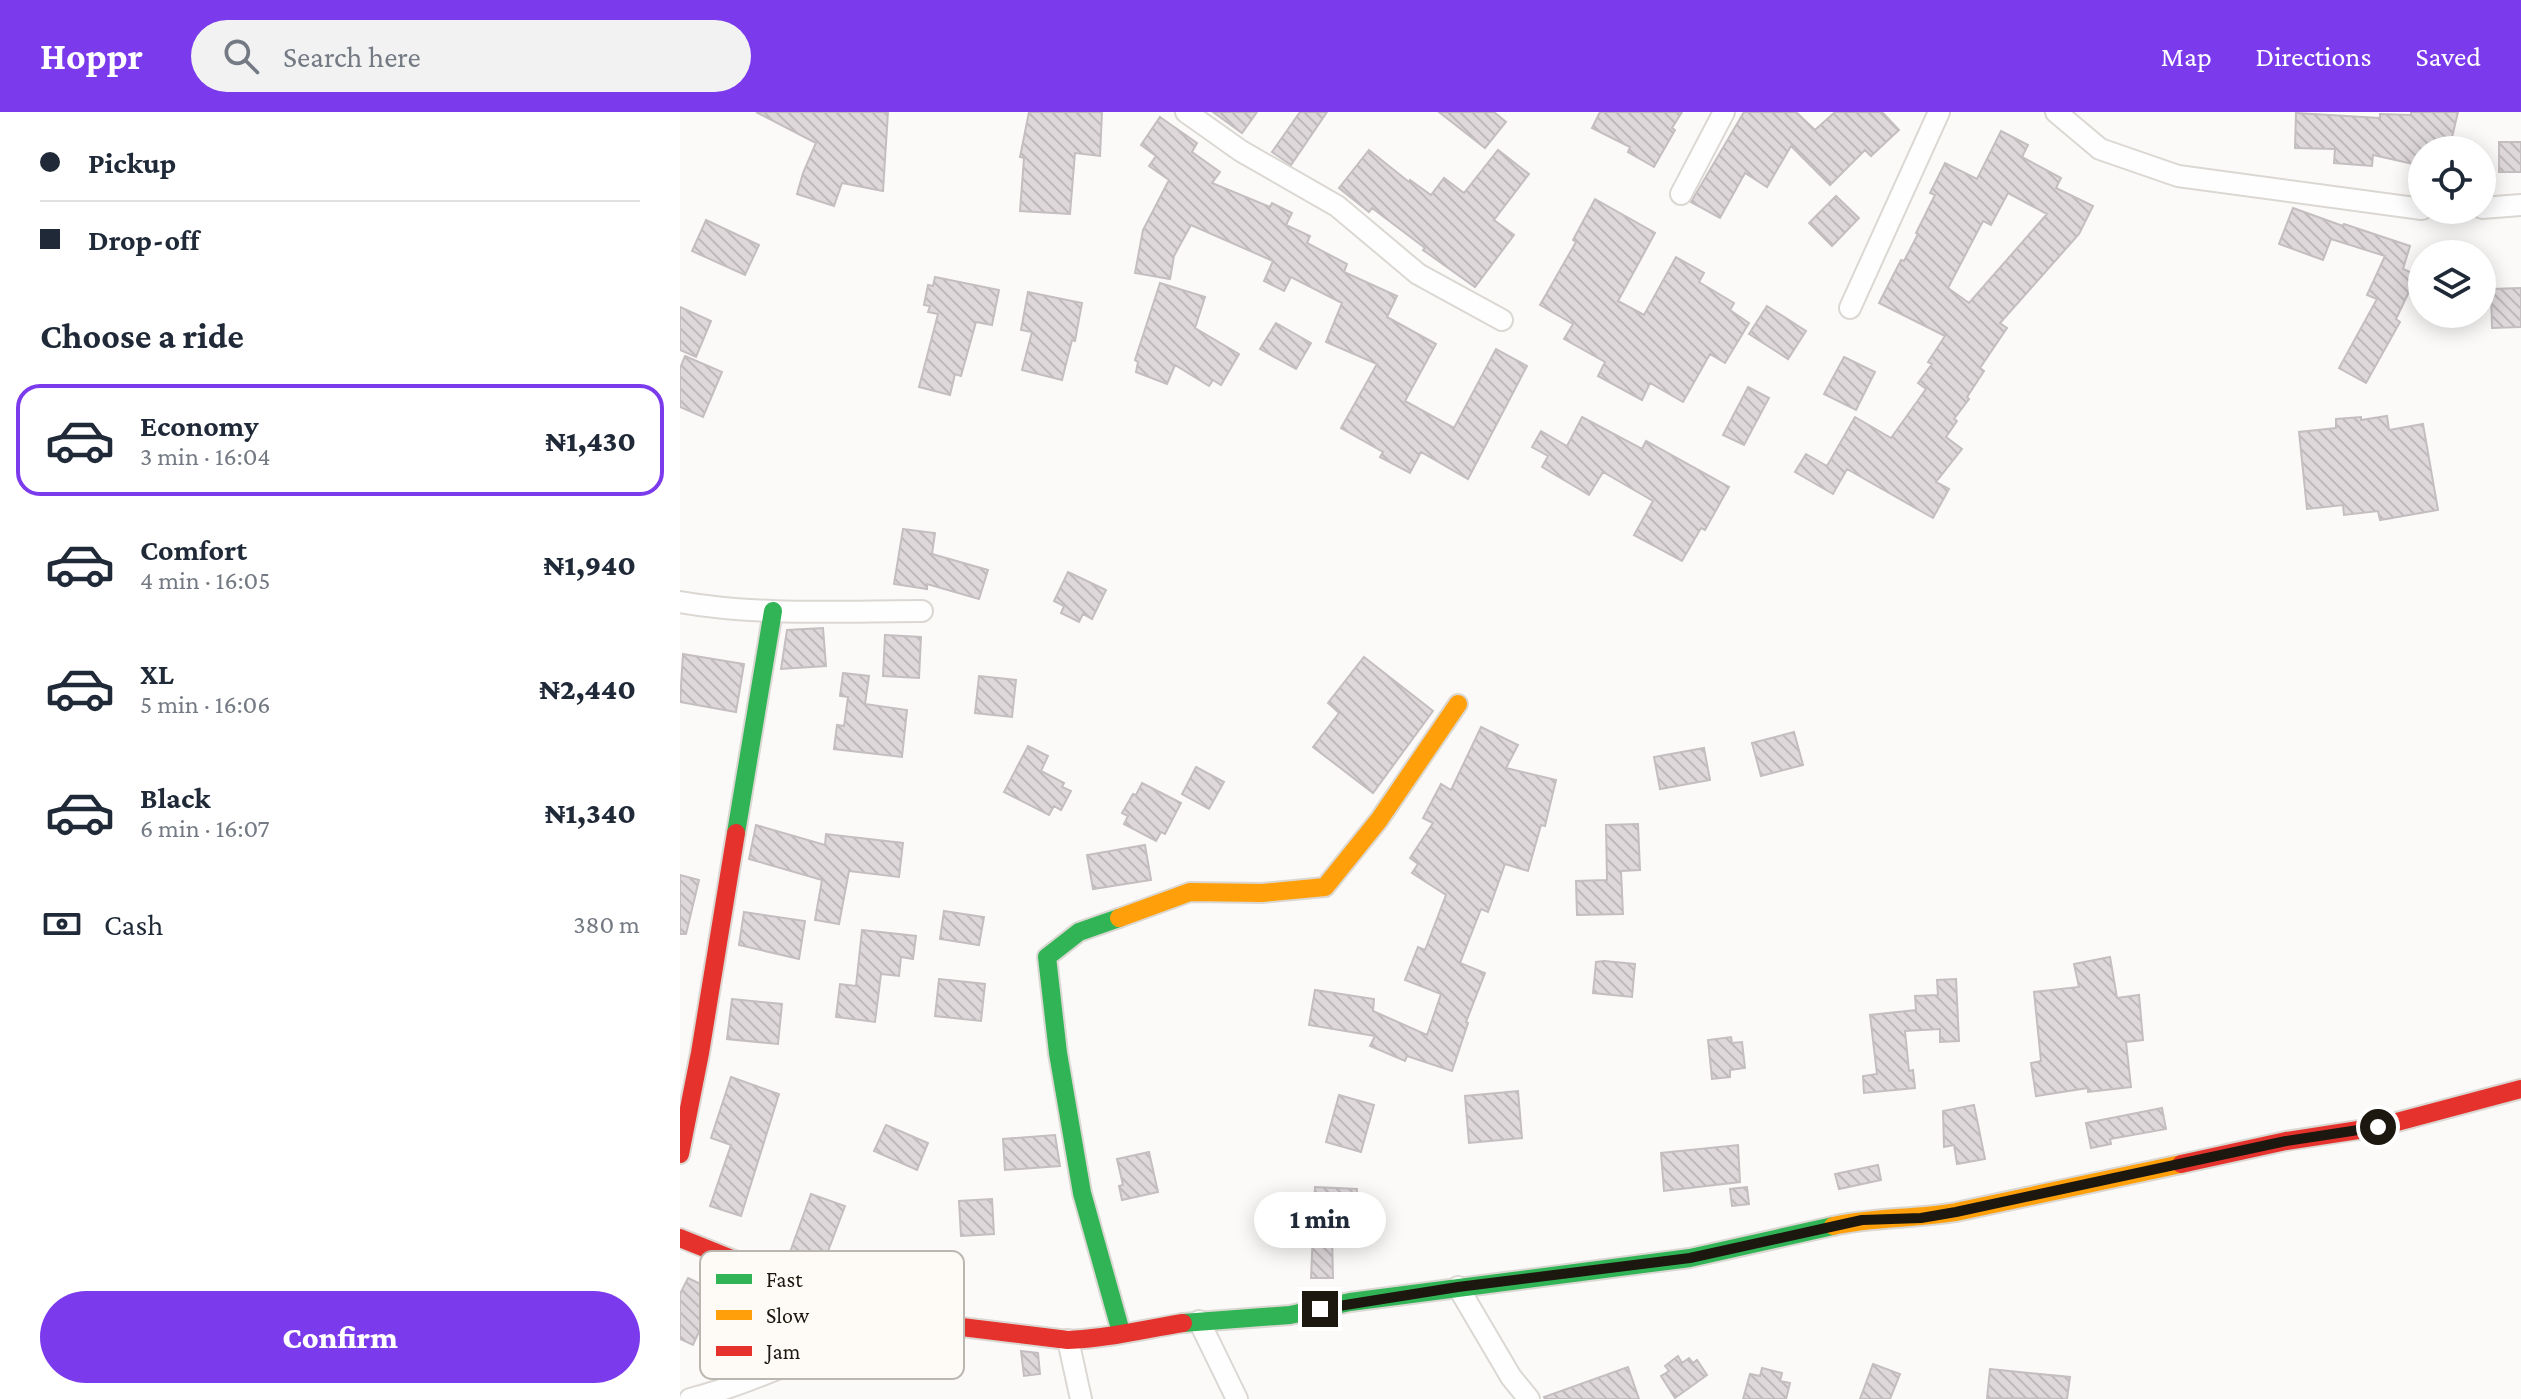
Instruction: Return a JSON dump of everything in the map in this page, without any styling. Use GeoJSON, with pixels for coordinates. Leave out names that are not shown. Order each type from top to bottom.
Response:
{"type":"FeatureCollection","features":[{"type":"Feature","properties":{"kind":"street"},"geometry":{"type":"LineString","coordinates":[[1186,112],[1241,151],[1337,206],[1418,274],[1502,320]]}},
{"type":"Feature","properties":{"kind":"street"},"geometry":{"type":"LineString","coordinates":[[1681,194],[1724,112]]}},
{"type":"Feature","properties":{"kind":"street"},"geometry":{"type":"LineString","coordinates":[[1850,308],[1939,112]]}},
{"type":"Feature","properties":{"kind":"street"},"geometry":{"type":"LineString","coordinates":[[2056,112],[2100,149],[2178,176],[2408,207]]}},
{"type":"Feature","properties":{"kind":"street"},"geometry":{"type":"LineString","coordinates":[[2496,207],[2521,205]]}},
{"type":"Feature","properties":{"kind":"street"},"geometry":{"type":"LineString","coordinates":[[680,602],[716,608],[773,611],[922,611]]}},
{"type":"Feature","properties":{"kind":"street"},"geometry":{"type":"LineString","coordinates":[[680,1154],[690,1051],[773,611]]}},
{"type":"Feature","properties":{"kind":"street"},"geometry":{"type":"LineString","coordinates":[[1121,1332],[1082,1193],[1058,1053],[1047,957],[1079,932],[1190,892],[1262,893],[1325,887],[1379,820],[1458,704]]}},
{"type":"Feature","properties":{"kind":"street"},"geometry":{"type":"LineString","coordinates":[[964,1327],[1068,1340],[1095,1339],[1121,1332],[1199,1321],[1290,1315],[1350,1302],[1690,1258],[1862,1220],[1921,1218],[1956,1212],[2286,1141],[2378,1127],[2521,1089]]}},
{"type":"Feature","properties":{"kind":"street"},"geometry":{"type":"LineString","coordinates":[[680,1238],[712,1251]]}},
{"type":"Feature","properties":{"kind":"street"},"geometry":{"type":"LineString","coordinates":[[1458,1287],[1511,1377],[1529,1399]]}},
{"type":"Feature","properties":{"kind":"street"},"geometry":{"type":"LineString","coordinates":[[1199,1321],[1237,1399]]}},
{"type":"Feature","properties":{"kind":"street"},"geometry":{"type":"LineString","coordinates":[[1068,1340],[1081,1399]]}},
{"type":"Feature","properties":{"kind":"street"},"geometry":{"type":"LineString","coordinates":[[690,1399],[752,1379]]}},
{"type":"Feature","properties":{"kind":"building"},"geometry":{"type":"Polygon","coordinates":[[[756,112],[888,112],[883,191],[842,183],[834,206],[797,194],[816,143],[756,112]]]}},
{"type":"Feature","properties":{"kind":"building"},"geometry":{"type":"Polygon","coordinates":[[[1029,112],[1102,112],[1100,156],[1075,153],[1070,214],[1020,211],[1024,158],[1020,157],[1029,112]]]}},
{"type":"Feature","properties":{"kind":"building"},"geometry":{"type":"Polygon","coordinates":[[[1213,112],[1257,112],[1242,133],[1213,112]]]}},
{"type":"Feature","properties":{"kind":"building"},"geometry":{"type":"Polygon","coordinates":[[[1300,112],[1327,112],[1291,165],[1272,152],[1300,112]]]}},
{"type":"Feature","properties":{"kind":"building"},"geometry":{"type":"Polygon","coordinates":[[[1439,112],[1494,112],[1506,122],[1485,148],[1439,112]]]}},
{"type":"Feature","properties":{"kind":"building"},"geometry":{"type":"Polygon","coordinates":[[[1600,112],[1682,112],[1654,167],[1628,152],[1630,147],[1592,128],[1600,112]]]}},
{"type":"Feature","properties":{"kind":"building"},"geometry":{"type":"Polygon","coordinates":[[[1744,112],[1796,112],[1815,130],[1835,112],[1882,112],[1899,130],[1871,156],[1865,150],[1830,185],[1791,146],[1767,187],[1745,173],[1720,218],[1691,202],[1744,112]]]}},
{"type":"Feature","properties":{"kind":"building"},"geometry":{"type":"Polygon","coordinates":[[[2411,112],[2458,112],[2452,136],[2408,136],[2408,163],[2373,155],[2372,166],[2334,163],[2335,149],[2295,148],[2296,113],[2380,118],[2380,114],[2411,115],[2411,112]]]}},
{"type":"Feature","properties":{"kind":"building"},"geometry":{"type":"Polygon","coordinates":[[[1160,117],[1197,143],[1192,152],[1220,172],[1212,183],[1292,213],[1286,225],[1310,236],[1307,243],[1347,264],[1344,272],[1397,296],[1387,317],[1436,344],[1405,401],[1454,428],[1496,349],[1527,366],[1468,479],[1421,452],[1410,473],[1380,457],[1383,452],[1341,428],[1377,364],[1326,342],[1342,303],[1291,277],[1284,291],[1264,281],[1273,261],[1191,225],[1174,256],[1170,279],[1135,273],[1143,230],[1169,180],[1149,166],[1156,156],[1141,145],[1160,117]]]}},
{"type":"Feature","properties":{"kind":"building"},"geometry":{"type":"Polygon","coordinates":[[[2001,131],[2028,145],[2022,157],[2061,178],[2056,188],[2093,206],[2079,234],[2000,323],[2007,328],[1980,368],[1984,371],[1946,437],[1962,449],[1936,482],[1949,489],[1933,518],[1847,469],[1833,494],[1795,472],[1806,454],[1827,466],[1855,417],[1891,438],[1926,389],[1918,383],[1932,364],[1928,362],[1945,336],[1879,303],[1918,234],[1935,195],[1930,193],[1945,163],[1977,179],[2001,131]],[[2008,193],[1991,225],[1983,221],[1948,288],[1969,303],[2047,214],[2008,193]]]}},
{"type":"Feature","properties":{"kind":"building"},"geometry":{"type":"Polygon","coordinates":[[[2499,142],[2521,142],[2521,172],[2499,172],[2499,142]]]}},
{"type":"Feature","properties":{"kind":"building"},"geometry":{"type":"Polygon","coordinates":[[[1369,150],[1409,182],[1431,195],[1444,178],[1464,193],[1498,150],[1529,174],[1494,220],[1514,235],[1475,287],[1372,208],[1369,212],[1339,188],[1369,150]]]}},
{"type":"Feature","properties":{"kind":"building"},"geometry":{"type":"Polygon","coordinates":[[[1836,196],[1859,218],[1832,246],[1809,223],[1836,196]]]}},
{"type":"Feature","properties":{"kind":"building"},"geometry":{"type":"Polygon","coordinates":[[[1595,199],[1655,233],[1618,301],[1644,315],[1676,257],[1704,273],[1699,282],[1734,303],[1730,310],[1749,323],[1725,363],[1710,354],[1683,402],[1650,383],[1642,400],[1598,376],[1605,362],[1564,339],[1573,324],[1540,305],[1576,242],[1573,240],[1595,199]]]}},
{"type":"Feature","properties":{"kind":"building"},"geometry":{"type":"Polygon","coordinates":[[[2293,208],[2408,245],[2403,269],[2408,271],[2408,294],[2396,319],[2400,322],[2366,383],[2339,368],[2377,299],[2367,295],[2385,256],[2331,239],[2323,260],[2279,244],[2293,208]]]}},
{"type":"Feature","properties":{"kind":"building"},"geometry":{"type":"Polygon","coordinates":[[[706,220],[759,245],[745,275],[692,251],[706,220]]]}},
{"type":"Feature","properties":{"kind":"building"},"geometry":{"type":"Polygon","coordinates":[[[935,277],[999,290],[992,325],[976,322],[961,376],[955,374],[950,395],[919,387],[938,314],[928,312],[930,306],[924,305],[928,285],[933,286],[935,277]]]}},
{"type":"Feature","properties":{"kind":"building"},"geometry":{"type":"Polygon","coordinates":[[[1160,283],[1205,297],[1195,328],[1239,354],[1221,385],[1213,380],[1209,386],[1175,365],[1167,384],[1136,372],[1138,362],[1135,360],[1160,283]]]}},
{"type":"Feature","properties":{"kind":"building"},"geometry":{"type":"Polygon","coordinates":[[[2521,288],[2521,327],[2496,328],[2496,289],[2521,288]]]}},
{"type":"Feature","properties":{"kind":"building"},"geometry":{"type":"Polygon","coordinates":[[[1028,292],[1082,303],[1075,341],[1072,340],[1062,380],[1022,370],[1032,332],[1021,330],[1028,292]]]}},
{"type":"Feature","properties":{"kind":"building"},"geometry":{"type":"Polygon","coordinates":[[[1767,306],[1806,331],[1788,359],[1749,334],[1767,306]]]}},
{"type":"Feature","properties":{"kind":"building"},"geometry":{"type":"Polygon","coordinates":[[[680,307],[711,321],[696,357],[680,350],[680,307]]]}},
{"type":"Feature","properties":{"kind":"building"},"geometry":{"type":"Polygon","coordinates":[[[1276,323],[1311,343],[1296,369],[1260,349],[1276,323]]]}},
{"type":"Feature","properties":{"kind":"building"},"geometry":{"type":"Polygon","coordinates":[[[685,356],[722,372],[703,417],[680,407],[680,368],[685,356]]]}},
{"type":"Feature","properties":{"kind":"building"},"geometry":{"type":"Polygon","coordinates":[[[1844,357],[1875,372],[1856,410],[1824,394],[1844,357]]]}},
{"type":"Feature","properties":{"kind":"building"},"geometry":{"type":"Polygon","coordinates":[[[1748,387],[1769,398],[1744,445],[1723,435],[1748,387]]]}},
{"type":"Feature","properties":{"kind":"building"},"geometry":{"type":"Polygon","coordinates":[[[2387,416],[2389,430],[2423,424],[2438,510],[2380,520],[2378,511],[2344,515],[2343,505],[2307,509],[2299,432],[2336,428],[2336,419],[2361,417],[2361,420],[2387,416]]]}},
{"type":"Feature","properties":{"kind":"building"},"geometry":{"type":"Polygon","coordinates":[[[1582,417],[1642,449],[1646,441],[1729,487],[1705,530],[1701,528],[1682,561],[1634,535],[1653,501],[1603,472],[1589,495],[1542,467],[1548,456],[1532,447],[1541,431],[1567,446],[1582,417]]]}},
{"type":"Feature","properties":{"kind":"building"},"geometry":{"type":"Polygon","coordinates":[[[903,529],[935,533],[932,554],[988,570],[979,599],[927,584],[927,589],[894,584],[903,529]]]}},
{"type":"Feature","properties":{"kind":"building"},"geometry":{"type":"Polygon","coordinates":[[[1068,572],[1106,590],[1092,619],[1083,614],[1079,622],[1061,613],[1064,606],[1054,601],[1068,572]]]}},
{"type":"Feature","properties":{"kind":"building"},"geometry":{"type":"Polygon","coordinates":[[[823,628],[826,666],[781,669],[787,630],[823,628]]]}},
{"type":"Feature","properties":{"kind":"building"},"geometry":{"type":"Polygon","coordinates":[[[885,635],[921,637],[919,678],[883,676],[885,635]]]}},
{"type":"Feature","properties":{"kind":"building"},"geometry":{"type":"Polygon","coordinates":[[[683,654],[744,664],[736,712],[680,702],[683,654]]]}},
{"type":"Feature","properties":{"kind":"building"},"geometry":{"type":"Polygon","coordinates":[[[1364,657],[1433,711],[1373,793],[1313,747],[1339,713],[1328,703],[1364,657]]]}},
{"type":"Feature","properties":{"kind":"building"},"geometry":{"type":"Polygon","coordinates":[[[843,673],[869,676],[865,704],[907,710],[902,757],[834,749],[837,725],[844,726],[848,697],[840,696],[843,673]]]}},
{"type":"Feature","properties":{"kind":"building"},"geometry":{"type":"Polygon","coordinates":[[[979,676],[1016,680],[1012,717],[975,713],[979,676]]]}},
{"type":"Feature","properties":{"kind":"building"},"geometry":{"type":"Polygon","coordinates":[[[1481,727],[1518,745],[1506,768],[1556,780],[1545,826],[1541,825],[1528,871],[1505,864],[1488,912],[1481,909],[1460,963],[1485,973],[1452,1071],[1407,1056],[1405,1061],[1370,1046],[1375,1036],[1309,1025],[1315,990],[1374,999],[1373,1011],[1427,1035],[1441,994],[1405,980],[1418,947],[1425,950],[1446,895],[1412,873],[1418,864],[1410,858],[1433,823],[1423,818],[1441,784],[1451,790],[1481,727]]]}},
{"type":"Feature","properties":{"kind":"building"},"geometry":{"type":"Polygon","coordinates":[[[1794,732],[1803,765],[1761,776],[1752,743],[1794,732]]]}},
{"type":"Feature","properties":{"kind":"building"},"geometry":{"type":"Polygon","coordinates":[[[1028,746],[1048,756],[1041,771],[1064,783],[1062,787],[1071,791],[1061,810],[1054,806],[1049,815],[1004,792],[1028,746]]]}},
{"type":"Feature","properties":{"kind":"building"},"geometry":{"type":"Polygon","coordinates":[[[1704,748],[1710,780],[1660,789],[1654,757],[1704,748]]]}},
{"type":"Feature","properties":{"kind":"building"},"geometry":{"type":"Polygon","coordinates":[[[1196,767],[1224,782],[1209,809],[1182,794],[1196,767]]]}},
{"type":"Feature","properties":{"kind":"building"},"geometry":{"type":"Polygon","coordinates":[[[1142,783],[1181,803],[1165,834],[1161,832],[1156,841],[1124,824],[1128,816],[1122,813],[1142,783]]]}},
{"type":"Feature","properties":{"kind":"building"},"geometry":{"type":"Polygon","coordinates":[[[1638,824],[1640,870],[1621,871],[1623,914],[1577,915],[1576,881],[1607,880],[1606,825],[1638,824]]]}},
{"type":"Feature","properties":{"kind":"building"},"geometry":{"type":"Polygon","coordinates":[[[756,825],[825,845],[826,834],[903,843],[899,877],[849,871],[839,924],[815,920],[822,880],[749,859],[756,825]]]}},
{"type":"Feature","properties":{"kind":"building"},"geometry":{"type":"Polygon","coordinates":[[[1145,845],[1151,880],[1093,889],[1087,855],[1145,845]]]}},
{"type":"Feature","properties":{"kind":"building"},"geometry":{"type":"Polygon","coordinates":[[[680,875],[699,880],[686,934],[680,934],[680,875]]]}},
{"type":"Feature","properties":{"kind":"building"},"geometry":{"type":"Polygon","coordinates":[[[944,911],[984,917],[979,945],[940,939],[944,911]]]}},
{"type":"Feature","properties":{"kind":"building"},"geometry":{"type":"Polygon","coordinates":[[[744,912],[805,921],[799,959],[739,945],[744,912]]]}},
{"type":"Feature","properties":{"kind":"building"},"geometry":{"type":"Polygon","coordinates":[[[862,930],[916,936],[913,959],[901,957],[899,976],[881,974],[875,1022],[836,1017],[840,984],[856,986],[862,930]]]}},
{"type":"Feature","properties":{"kind":"building"},"geometry":{"type":"Polygon","coordinates":[[[2110,957],[2117,998],[2139,995],[2143,1040],[2126,1042],[2131,1087],[2088,1092],[2088,1088],[2036,1096],[2031,1063],[2041,1061],[2034,992],[2079,987],[2074,964],[2110,957]]]}},
{"type":"Feature","properties":{"kind":"building"},"geometry":{"type":"Polygon","coordinates":[[[1596,962],[1635,964],[1632,997],[1593,993],[1596,962]]]}},
{"type":"Feature","properties":{"kind":"building"},"geometry":{"type":"Polygon","coordinates":[[[939,979],[985,984],[981,1021],[935,1016],[939,979]]]}},
{"type":"Feature","properties":{"kind":"building"},"geometry":{"type":"Polygon","coordinates":[[[1956,979],[1959,1041],[1940,1042],[1940,1029],[1905,1031],[1909,1071],[1913,1070],[1915,1088],[1864,1093],[1863,1076],[1877,1074],[1870,1015],[1916,1010],[1915,996],[1938,995],[1937,980],[1956,979]]]}},
{"type":"Feature","properties":{"kind":"building"},"geometry":{"type":"Polygon","coordinates":[[[732,999],[782,1004],[778,1044],[727,1039],[732,999]]]}},
{"type":"Feature","properties":{"kind":"building"},"geometry":{"type":"Polygon","coordinates":[[[1731,1037],[1732,1043],[1742,1042],[1745,1068],[1730,1070],[1730,1077],[1712,1079],[1708,1040],[1731,1037]]]}},
{"type":"Feature","properties":{"kind":"building"},"geometry":{"type":"Polygon","coordinates":[[[731,1077],[779,1094],[741,1216],[710,1206],[731,1145],[711,1138],[731,1077]]]}},
{"type":"Feature","properties":{"kind":"building"},"geometry":{"type":"Polygon","coordinates":[[[1518,1091],[1522,1138],[1469,1143],[1465,1096],[1518,1091]]]}},
{"type":"Feature","properties":{"kind":"building"},"geometry":{"type":"Polygon","coordinates":[[[1339,1095],[1374,1105],[1361,1152],[1326,1142],[1339,1095]]]}},
{"type":"Feature","properties":{"kind":"building"},"geometry":{"type":"Polygon","coordinates":[[[1974,1105],[1985,1159],[1957,1164],[1954,1145],[1944,1147],[1943,1111],[1974,1105]]]}},
{"type":"Feature","properties":{"kind":"building"},"geometry":{"type":"Polygon","coordinates":[[[2162,1108],[2166,1129],[2110,1139],[2111,1144],[2091,1148],[2086,1123],[2162,1108]]]}},
{"type":"Feature","properties":{"kind":"building"},"geometry":{"type":"Polygon","coordinates":[[[886,1125],[928,1143],[917,1170],[874,1151],[886,1125]]]}},
{"type":"Feature","properties":{"kind":"building"},"geometry":{"type":"Polygon","coordinates":[[[1055,1135],[1060,1166],[1005,1170],[1003,1139],[1055,1135]]]}},
{"type":"Feature","properties":{"kind":"building"},"geometry":{"type":"Polygon","coordinates":[[[1738,1145],[1740,1182],[1664,1191],[1661,1153],[1738,1145]]]}},
{"type":"Feature","properties":{"kind":"building"},"geometry":{"type":"Polygon","coordinates":[[[1149,1152],[1158,1192],[1122,1200],[1119,1186],[1123,1185],[1117,1159],[1149,1152]]]}},
{"type":"Feature","properties":{"kind":"building"},"geometry":{"type":"Polygon","coordinates":[[[1878,1165],[1881,1180],[1839,1189],[1835,1174],[1878,1165]]]}},
{"type":"Feature","properties":{"kind":"building"},"geometry":{"type":"Polygon","coordinates":[[[1315,1187],[1357,1189],[1355,1236],[1332,1235],[1333,1278],[1311,1278],[1315,1187]]]}},
{"type":"Feature","properties":{"kind":"building"},"geometry":{"type":"Polygon","coordinates":[[[1747,1187],[1749,1204],[1732,1206],[1730,1189],[1747,1187]]]}},
{"type":"Feature","properties":{"kind":"building"},"geometry":{"type":"Polygon","coordinates":[[[811,1194],[845,1206],[828,1251],[790,1251],[811,1194]]]}},
{"type":"Feature","properties":{"kind":"building"},"geometry":{"type":"Polygon","coordinates":[[[992,1199],[994,1234],[961,1236],[959,1201],[992,1199]]]}},
{"type":"Feature","properties":{"kind":"building"},"geometry":{"type":"Polygon","coordinates":[[[688,1278],[700,1284],[700,1330],[693,1345],[680,1339],[680,1294],[688,1278]]]}},
{"type":"Feature","properties":{"kind":"building"},"geometry":{"type":"Polygon","coordinates":[[[1021,1351],[1038,1353],[1040,1374],[1024,1376],[1021,1351]]]}},
{"type":"Feature","properties":{"kind":"building"},"geometry":{"type":"Polygon","coordinates":[[[1678,1356],[1682,1363],[1689,1358],[1693,1363],[1697,1360],[1707,1375],[1675,1398],[1661,1376],[1669,1371],[1665,1366],[1678,1356]]]}},
{"type":"Feature","properties":{"kind":"building"},"geometry":{"type":"Polygon","coordinates":[[[1873,1364],[1900,1374],[1890,1399],[1860,1399],[1873,1364]]]}},
{"type":"Feature","properties":{"kind":"building"},"geometry":{"type":"Polygon","coordinates":[[[1628,1367],[1639,1399],[1544,1397],[1628,1367]]]}},
{"type":"Feature","properties":{"kind":"building"},"geometry":{"type":"Polygon","coordinates":[[[1762,1368],[1782,1373],[1780,1381],[1790,1383],[1786,1399],[1743,1399],[1750,1374],[1760,1376],[1762,1368]]]}},
{"type":"Feature","properties":{"kind":"building"},"geometry":{"type":"Polygon","coordinates":[[[1990,1369],[2070,1377],[2067,1399],[1987,1398],[1990,1369]]]}},
{"type":"Feature","properties":{"kind":"traffic: fast"},"geometry":{"type":"LineString","coordinates":[[736,833],[773,611]]}},
{"type":"Feature","properties":{"kind":"traffic: fast"},"geometry":{"type":"LineString","coordinates":[[1119,918],[1079,932],[1047,957],[1058,1053],[1082,1193],[1121,1332]]}},
{"type":"Feature","properties":{"kind":"traffic: fast"},"geometry":{"type":"LineString","coordinates":[[1183,1323],[1290,1315],[1350,1302],[1690,1258],[1833,1226]]}},
{"type":"Feature","properties":{"kind":"traffic: slow"},"geometry":{"type":"LineString","coordinates":[[1119,918],[1190,892],[1262,893],[1325,887],[1379,820],[1458,704]]}},
{"type":"Feature","properties":{"kind":"traffic: slow"},"geometry":{"type":"LineString","coordinates":[[1833,1226],[1956,1212],[2181,1164]]}},
{"type":"Feature","properties":{"kind":"traffic: jam"},"geometry":{"type":"LineString","coordinates":[[680,1154],[736,833]]}},
{"type":"Feature","properties":{"kind":"traffic: jam"},"geometry":{"type":"LineString","coordinates":[[2181,1164],[2286,1141],[2378,1127],[2521,1089]]}},
{"type":"Feature","properties":{"kind":"traffic: jam"},"geometry":{"type":"LineString","coordinates":[[680,1238],[712,1251]]}},
{"type":"Feature","properties":{"kind":"traffic: jam"},"geometry":{"type":"LineString","coordinates":[[964,1327],[1068,1340],[1183,1323]]}},
{"type":"Feature","properties":{"kind":"route"},"geometry":{"type":"LineString","coordinates":[[1320,1309],[1458,1287],[1690,1258],[1862,1220],[1921,1218],[1956,1212],[2286,1141],[2378,1127]]}}]}
